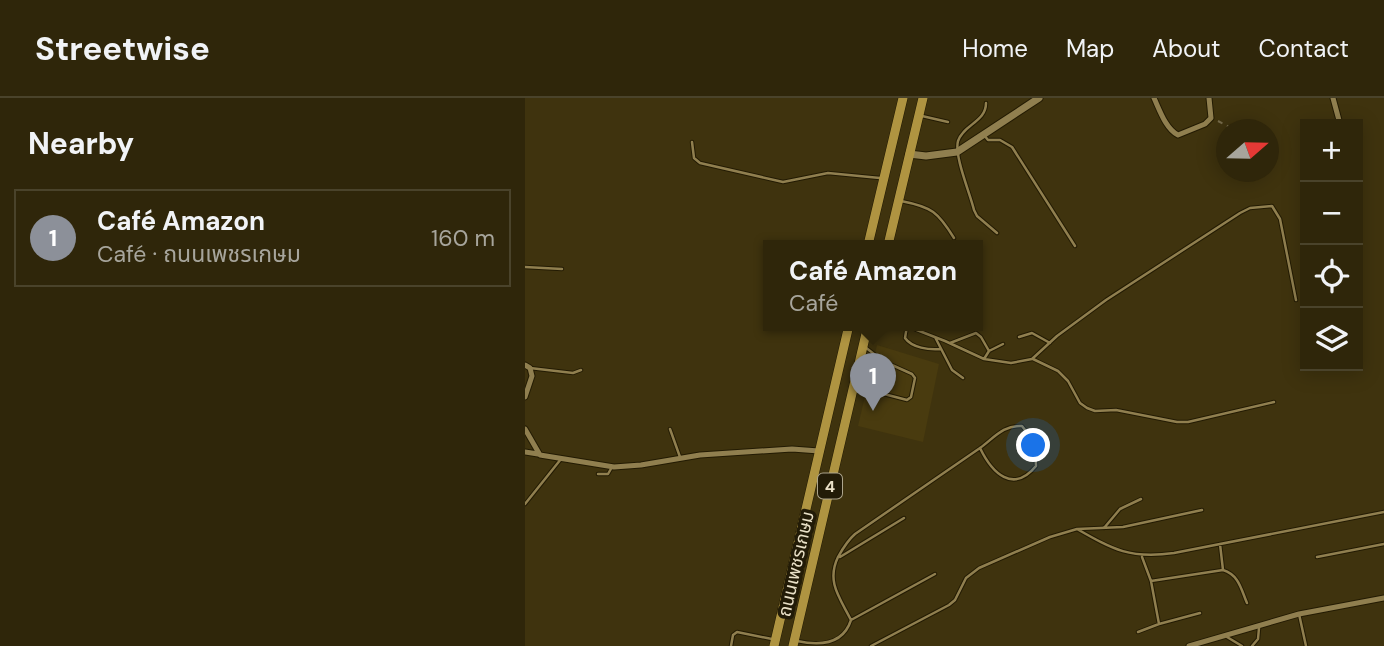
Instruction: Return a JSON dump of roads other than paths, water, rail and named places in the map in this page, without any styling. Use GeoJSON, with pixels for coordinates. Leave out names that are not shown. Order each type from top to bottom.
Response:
{"type":"FeatureCollection","features":[{"type":"Feature","properties":{"kind":"main road"},"geometry":{"type":"LineString","coordinates":[[869,240],[903,98]]}},
{"type":"Feature","properties":{"kind":"main road"},"geometry":{"type":"LineString","coordinates":[[889,240],[923,98]]}},
{"type":"Feature","properties":{"kind":"main road","name":"ถนนเพชรเกษม"},"geometry":{"type":"LineString","coordinates":[[774,643],[848,331]]}},
{"type":"Feature","properties":{"kind":"main road","name":"ถนนเพชรเกษม"},"geometry":{"type":"LineString","coordinates":[[793,643],[866,331]]}},
{"type":"Feature","properties":{"kind":"street"},"geometry":{"type":"LineString","coordinates":[[909,154],[926,156],[957,152],[1039,98]]}},
{"type":"Feature","properties":{"kind":"street"},"geometry":{"type":"LineString","coordinates":[[1154,98],[1174,134],[1187,133],[1211,118],[1209,98]]}},
{"type":"Feature","properties":{"kind":"street"},"geometry":{"type":"LineString","coordinates":[[1333,98],[1339,119]]}},
{"type":"Feature","properties":{"kind":"street"},"geometry":{"type":"LineString","coordinates":[[525,397],[532,376],[528,366]]}},
{"type":"Feature","properties":{"kind":"street"},"geometry":{"type":"LineString","coordinates":[[525,429],[538,454]]}},
{"type":"Feature","properties":{"kind":"street"},"geometry":{"type":"LineString","coordinates":[[525,452],[612,467],[641,465],[680,457],[792,449],[819,451]]}},
{"type":"Feature","properties":{"kind":"street"},"geometry":{"type":"LineString","coordinates":[[1189,646],[1299,614],[1384,598]]}},
{"type":"Feature","properties":{"kind":"lane"},"geometry":{"type":"LineString","coordinates":[[986,103],[983,115],[961,134],[957,152],[974,210],[977,216],[997,233]]}},
{"type":"Feature","properties":{"kind":"lane"},"geometry":{"type":"LineString","coordinates":[[919,116],[948,122]]}},
{"type":"Feature","properties":{"kind":"lane"},"geometry":{"type":"LineString","coordinates":[[984,135],[988,140],[1000,139],[1012,147],[1075,246]]}},
{"type":"Feature","properties":{"kind":"lane"},"geometry":{"type":"LineString","coordinates":[[692,142],[694,158],[700,163],[782,182],[828,173],[883,179]]}},
{"type":"Feature","properties":{"kind":"lane"},"geometry":{"type":"LineString","coordinates":[[898,201],[921,205],[934,211],[954,238]]}},
{"type":"Feature","properties":{"kind":"lane"},"geometry":{"type":"LineString","coordinates":[[919,331],[984,359],[1011,363],[1032,359],[1050,343],[1159,265],[1240,213],[1261,206],[1272,206],[1280,219],[1296,300]]}},
{"type":"Feature","properties":{"kind":"lane"},"geometry":{"type":"LineString","coordinates":[[525,267],[562,269]]}},
{"type":"Feature","properties":{"kind":"lane"},"geometry":{"type":"LineString","coordinates":[[905,331],[908,342],[929,349],[941,349]]}},
{"type":"Feature","properties":{"kind":"lane"},"geometry":{"type":"LineString","coordinates":[[950,343],[976,333],[989,351]]}},
{"type":"Feature","properties":{"kind":"lane"},"geometry":{"type":"LineString","coordinates":[[1019,337],[1032,333],[1050,343]]}},
{"type":"Feature","properties":{"kind":"lane"},"geometry":{"type":"LineString","coordinates":[[935,337],[952,370],[963,378]]}},
{"type":"Feature","properties":{"kind":"lane"},"geometry":{"type":"LineString","coordinates":[[984,359],[989,351],[1003,344]]}},
{"type":"Feature","properties":{"kind":"lane"},"geometry":{"type":"LineString","coordinates":[[853,386],[907,400],[911,397],[914,375],[883,361],[863,345]]}},
{"type":"Feature","properties":{"kind":"lane"},"geometry":{"type":"LineString","coordinates":[[1032,359],[1058,371],[1080,403],[1095,411],[1116,410],[1188,422],[1274,402]]}},
{"type":"Feature","properties":{"kind":"lane"},"geometry":{"type":"LineString","coordinates":[[874,391],[883,361]]}},
{"type":"Feature","properties":{"kind":"lane"},"geometry":{"type":"LineString","coordinates":[[528,366],[573,373],[581,370]]}},
{"type":"Feature","properties":{"kind":"lane"},"geometry":{"type":"LineString","coordinates":[[852,620],[834,586],[832,573],[849,539],[980,449],[1004,429],[1022,426],[1035,443],[1036,467],[1020,479],[1008,479],[991,468],[980,449]]}},
{"type":"Feature","properties":{"kind":"lane"},"geometry":{"type":"LineString","coordinates":[[670,429],[680,457]]}},
{"type":"Feature","properties":{"kind":"lane"},"geometry":{"type":"LineString","coordinates":[[525,504],[561,459]]}},
{"type":"Feature","properties":{"kind":"lane"},"geometry":{"type":"LineString","coordinates":[[598,474],[608,474],[612,467]]}},
{"type":"Feature","properties":{"kind":"lane"},"geometry":{"type":"LineString","coordinates":[[1104,528],[1120,509],[1141,499]]}},
{"type":"Feature","properties":{"kind":"lane"},"geometry":{"type":"LineString","coordinates":[[871,646],[949,605],[955,600],[966,578],[979,568],[1050,537],[1077,529],[1122,527],[1202,510]]}},
{"type":"Feature","properties":{"kind":"lane"},"geometry":{"type":"LineString","coordinates":[[1077,529],[1114,549],[1142,557],[1384,512]]}},
{"type":"Feature","properties":{"kind":"lane"},"geometry":{"type":"LineString","coordinates":[[837,559],[904,517]]}},
{"type":"Feature","properties":{"kind":"lane"},"geometry":{"type":"LineString","coordinates":[[1220,544],[1223,570]]}},
{"type":"Feature","properties":{"kind":"lane"},"geometry":{"type":"LineString","coordinates":[[1317,556],[1384,544]]}},
{"type":"Feature","properties":{"kind":"lane"},"geometry":{"type":"LineString","coordinates":[[1142,557],[1151,582],[1159,624]]}},
{"type":"Feature","properties":{"kind":"lane"},"geometry":{"type":"LineString","coordinates":[[1151,582],[1223,570],[1230,572],[1238,581],[1247,603]]}},
{"type":"Feature","properties":{"kind":"lane"},"geometry":{"type":"LineString","coordinates":[[793,643],[818,644],[835,641],[846,633],[852,620],[935,574]]}},
{"type":"Feature","properties":{"kind":"lane"},"geometry":{"type":"LineString","coordinates":[[1138,632],[1200,613]]}},
{"type":"Feature","properties":{"kind":"lane"},"geometry":{"type":"LineString","coordinates":[[1299,614],[1305,646]]}},
{"type":"Feature","properties":{"kind":"lane"},"geometry":{"type":"LineString","coordinates":[[1252,646],[1258,639],[1259,625]]}},
{"type":"Feature","properties":{"kind":"lane"},"geometry":{"type":"LineString","coordinates":[[730,646],[733,635],[737,632],[774,643]]}},
{"type":"Feature","properties":{"kind":"lane"},"geometry":{"type":"LineString","coordinates":[[1224,635],[1242,646]]}},
{"type":"Feature","properties":{"kind":"place","name":"Café Amazon"},"geometry":{"type":"Point","coordinates":[873,411]}}]}
